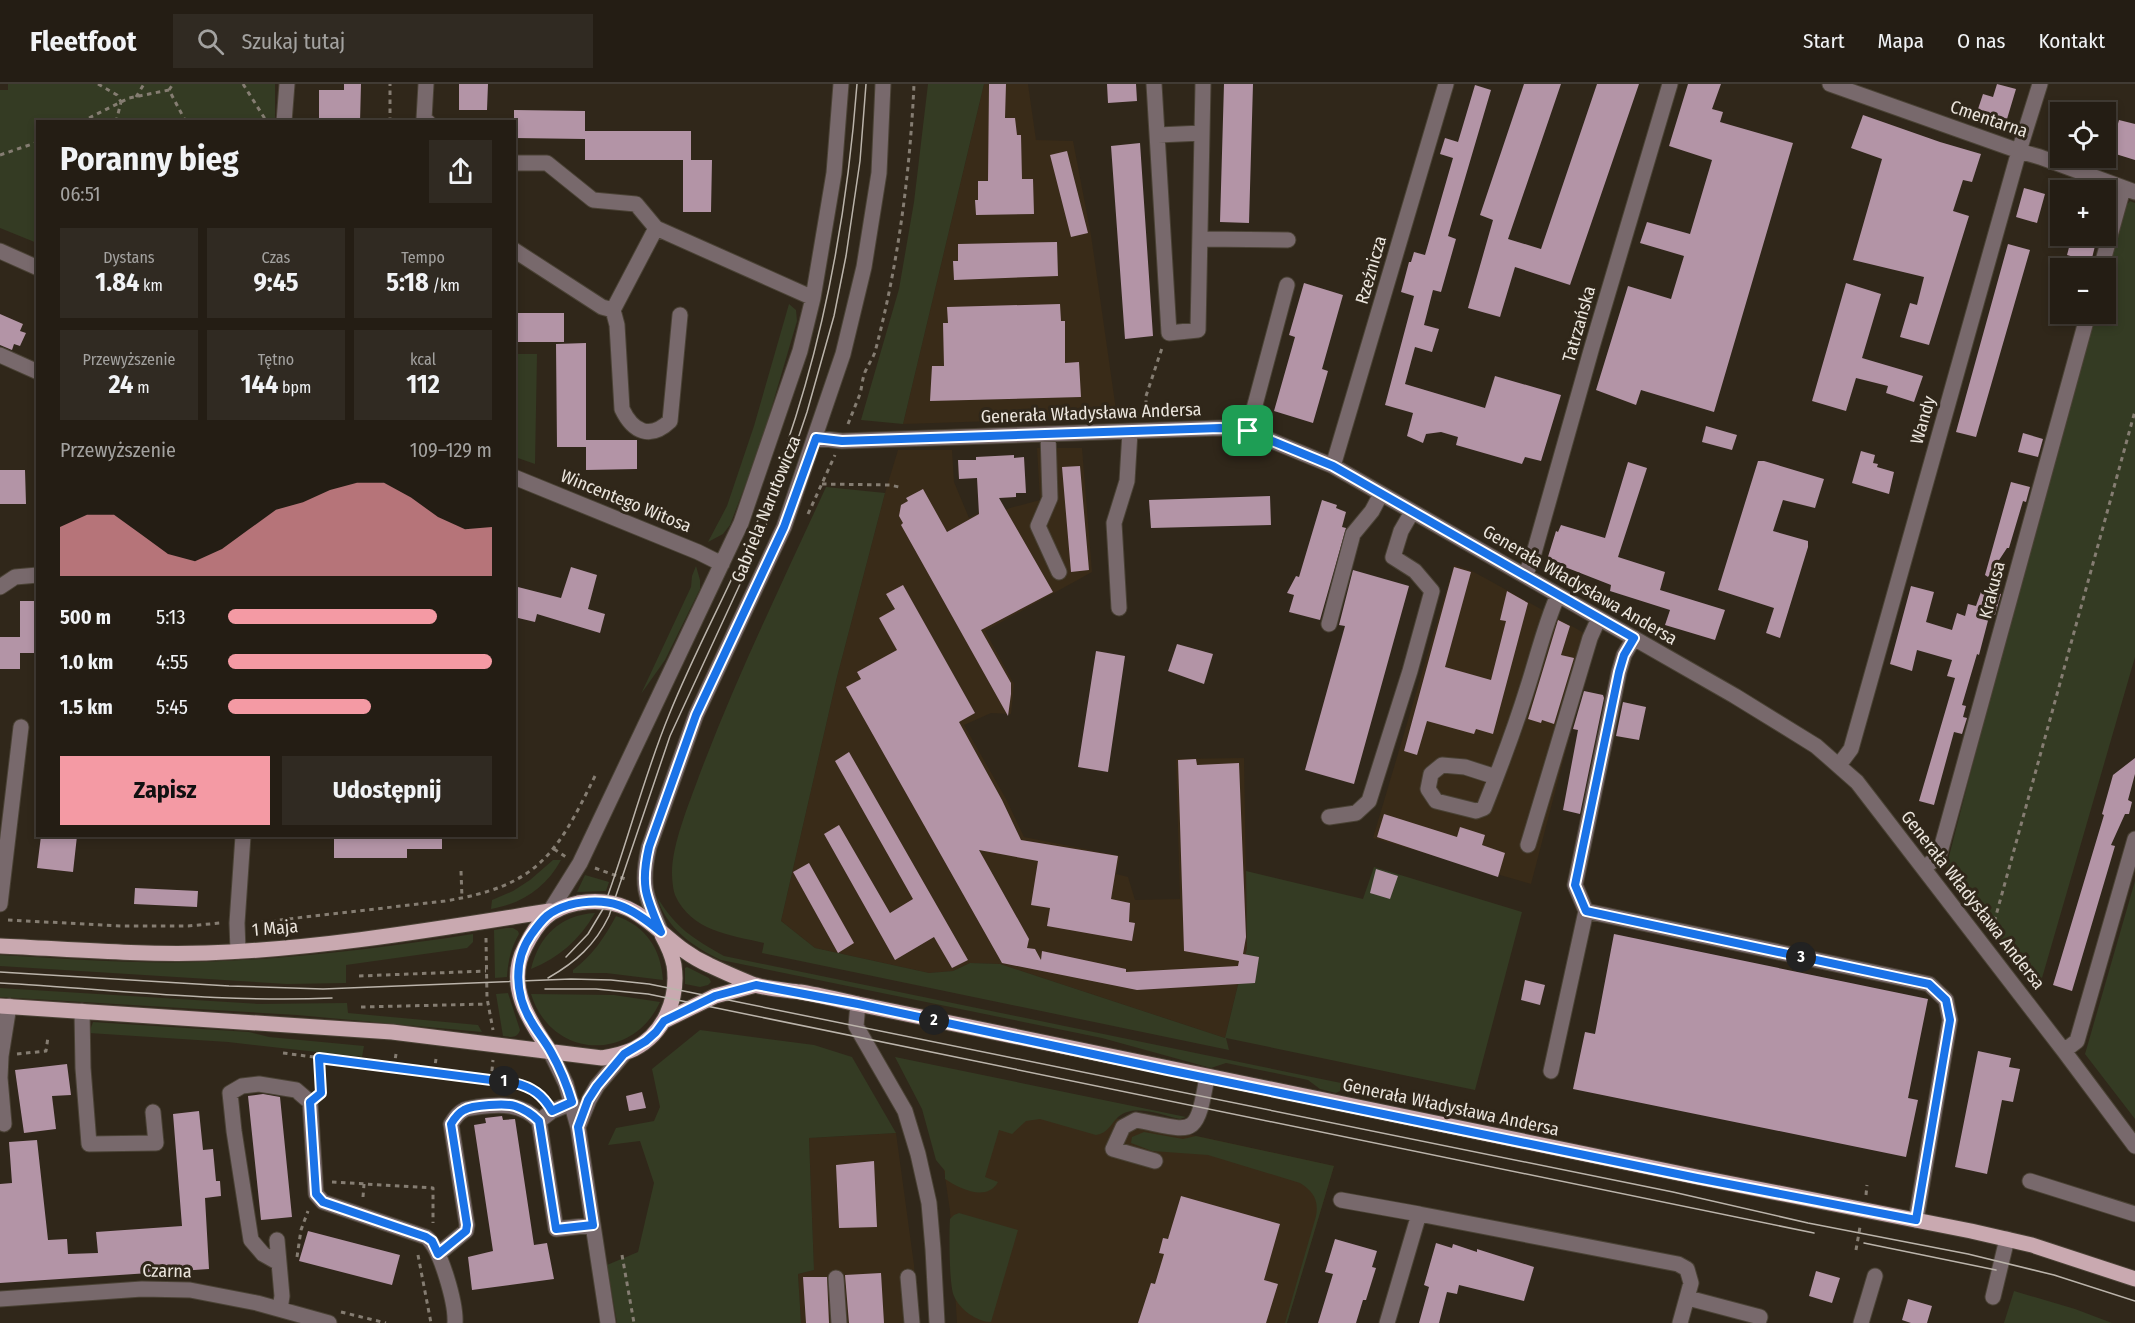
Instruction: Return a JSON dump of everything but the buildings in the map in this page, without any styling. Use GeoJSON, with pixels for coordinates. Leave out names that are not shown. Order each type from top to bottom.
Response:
{"type":"FeatureCollection","features":[{"type":"Feature","properties":{"kind":"main road"},"geometry":{"type":"LineString","coordinates":[[4,1006],[392,1032],[550,1051],[576,1057],[602,1058],[624,1054],[646,1041],[664,1021],[672,999],[674,964],[661,932],[628,907],[606,901],[573,904],[550,911],[529,938],[522,952],[518,979],[522,1006],[550,1051]]}},
{"type":"Feature","properties":{"kind":"main road","name":"1 Maja"},"geometry":{"type":"LineString","coordinates":[[0,946],[137,953],[238,951],[370,938],[550,911]]}},
{"type":"Feature","properties":{"kind":"main road","name":"Generała Władysława Andersa"},"geometry":{"type":"LineString","coordinates":[[661,932],[705,964],[756,985],[858,1004],[1697,1178],[2007,1239],[2135,1279]]}},
{"type":"Feature","properties":{"kind":"main road","name":"Generała Władysława Andersa"},"geometry":{"type":"LineString","coordinates":[[664,1021],[715,996],[756,985]]}},
{"type":"Feature","properties":{"kind":"street"},"geometry":{"type":"LineString","coordinates":[[285,120],[286,84]]}},
{"type":"Feature","properties":{"kind":"street"},"geometry":{"type":"LineString","coordinates":[[426,84],[424,118],[426,120]]}},
{"type":"Feature","properties":{"kind":"street","name":"Gabriela Narutowicza"},"geometry":{"type":"LineString","coordinates":[[550,911],[580,863],[741,523],[796,362],[813,298],[834,173],[841,84]]}},
{"type":"Feature","properties":{"kind":"street","name":"Gabriela Narutowicza"},"geometry":{"type":"LineString","coordinates":[[661,932],[645,895],[645,865],[649,847],[696,715],[784,527],[843,354],[864,267],[879,173],[883,84]]}},
{"type":"Feature","properties":{"kind":"street"},"geometry":{"type":"LineString","coordinates":[[1154,84],[1169,333],[1198,330],[1203,84]]}},
{"type":"Feature","properties":{"kind":"street","name":"Rzeźnicza"},"geometry":{"type":"LineString","coordinates":[[1333,466],[1446,84]]}},
{"type":"Feature","properties":{"kind":"street","name":"Tatrzańska"},"geometry":{"type":"LineString","coordinates":[[1525,575],[1532,560],[1670,84]]}},
{"type":"Feature","properties":{"kind":"street","name":"Cmentarna"},"geometry":{"type":"LineString","coordinates":[[1830,84],[2129,190]]}},
{"type":"Feature","properties":{"kind":"street","name":"Wandy"},"geometry":{"type":"LineString","coordinates":[[1839,765],[1851,749],[2019,151],[2040,84]]}},
{"type":"Feature","properties":{"kind":"street"},"geometry":{"type":"LineString","coordinates":[[1158,135],[1202,133]]}},
{"type":"Feature","properties":{"kind":"street"},"geometry":{"type":"LineString","coordinates":[[516,163],[547,163],[593,200],[636,204],[656,228],[813,298]]}},
{"type":"Feature","properties":{"kind":"street"},"geometry":{"type":"LineString","coordinates":[[2105,258],[2129,190]]}},
{"type":"Feature","properties":{"kind":"street"},"geometry":{"type":"LineString","coordinates":[[656,228],[614,310],[622,409],[627,420],[642,431],[650,432],[661,429],[670,421],[680,315]]}},
{"type":"Feature","properties":{"kind":"street"},"geometry":{"type":"LineString","coordinates":[[1201,239],[1288,240]]}},
{"type":"Feature","properties":{"kind":"street"},"geometry":{"type":"LineString","coordinates":[[0,251],[36,267]]}},
{"type":"Feature","properties":{"kind":"street"},"geometry":{"type":"LineString","coordinates":[[516,251],[602,307],[614,310]]}},
{"type":"Feature","properties":{"kind":"street"},"geometry":{"type":"LineString","coordinates":[[1248,431],[1287,285]]}},
{"type":"Feature","properties":{"kind":"street","name":"Krakusa"},"geometry":{"type":"LineString","coordinates":[[1924,868],[1940,856],[2085,324]]}},
{"type":"Feature","properties":{"kind":"street"},"geometry":{"type":"LineString","coordinates":[[0,355],[36,371]]}},
{"type":"Feature","properties":{"kind":"street","name":"Generała Władysława Andersa"},"geometry":{"type":"LineString","coordinates":[[816,438],[842,441],[1220,428],[1248,431],[1333,466],[1634,638],[1816,746],[1839,765],[1857,782],[1924,868],[2135,1146]]}},
{"type":"Feature","properties":{"kind":"street"},"geometry":{"type":"LineString","coordinates":[[1119,608],[1114,523],[1127,481],[1130,432]]}},
{"type":"Feature","properties":{"kind":"street"},"geometry":{"type":"LineString","coordinates":[[1048,434],[1050,498],[1038,526],[1059,572]]}},
{"type":"Feature","properties":{"kind":"street","name":"Wincentego Witosa"},"geometry":{"type":"LineString","coordinates":[[516,478],[722,564]]}},
{"type":"Feature","properties":{"kind":"street"},"geometry":{"type":"LineString","coordinates":[[1329,624],[1353,534],[1372,511],[1381,494]]}},
{"type":"Feature","properties":{"kind":"street"},"geometry":{"type":"LineString","coordinates":[[1329,817],[1356,813],[1369,801],[1432,591],[1415,571],[1393,557],[1401,531],[1412,512]]}},
{"type":"Feature","properties":{"kind":"street"},"geometry":{"type":"LineString","coordinates":[[0,587],[15,577],[36,575]]}},
{"type":"Feature","properties":{"kind":"street"},"geometry":{"type":"LineString","coordinates":[[1496,777],[1528,685],[1548,616],[1558,595]]}},
{"type":"Feature","properties":{"kind":"street"},"geometry":{"type":"LineString","coordinates":[[1528,845],[1590,638],[1599,618]]}},
{"type":"Feature","properties":{"kind":"street"},"geometry":{"type":"LineString","coordinates":[[1551,1071],[1586,911],[1575,885],[1619,672],[1624,655],[1634,638]]}},
{"type":"Feature","properties":{"kind":"street"},"geometry":{"type":"LineString","coordinates":[[0,904],[21,727]]}},
{"type":"Feature","properties":{"kind":"street"},"geometry":{"type":"LineString","coordinates":[[238,951],[243,837]]}},
{"type":"Feature","properties":{"kind":"street"},"geometry":{"type":"LineString","coordinates":[[2064,1051],[2077,1041],[2135,839]]}},
{"type":"Feature","properties":{"kind":"street"},"geometry":{"type":"LineString","coordinates":[[1586,911],[1929,984],[1946,1000],[1950,1020],[1916,1220]]}},
{"type":"Feature","properties":{"kind":"street"},"geometry":{"type":"LineString","coordinates":[[858,1004],[856,1026],[898,1097],[914,1138],[928,1203],[937,1323]]}},
{"type":"Feature","properties":{"kind":"street"},"geometry":{"type":"LineString","coordinates":[[4,1006],[0,1078],[4,1124]]}},
{"type":"Feature","properties":{"kind":"street"},"geometry":{"type":"LineString","coordinates":[[82,1011],[82,1068],[89,1144],[156,1143],[153,1112]]}},
{"type":"Feature","properties":{"kind":"street"},"geometry":{"type":"LineString","coordinates":[[550,1051],[567,1084],[578,1127],[608,1323]]}},
{"type":"Feature","properties":{"kind":"street"},"geometry":{"type":"LineString","coordinates":[[578,1127],[588,1100],[624,1054]]}},
{"type":"Feature","properties":{"kind":"street"},"geometry":{"type":"LineString","coordinates":[[1155,1161],[1113,1149],[1123,1127],[1136,1120],[1183,1129],[1194,1124],[1199,1116],[1207,1077]]}},
{"type":"Feature","properties":{"kind":"street"},"geometry":{"type":"LineString","coordinates":[[279,1263],[263,1254],[251,1240],[230,1093],[242,1086],[259,1084],[296,1090],[310,1102],[316,1194],[323,1202],[432,1241],[453,1305],[455,1323]]}},
{"type":"Feature","properties":{"kind":"street"},"geometry":{"type":"LineString","coordinates":[[539,1121],[552,1111],[572,1102]]}},
{"type":"Feature","properties":{"kind":"street"},"geometry":{"type":"LineString","coordinates":[[438,1254],[466,1231],[467,1225],[451,1124],[456,1116],[465,1109],[513,1105],[533,1114],[539,1121],[556,1229],[593,1225]]}},
{"type":"Feature","properties":{"kind":"street"},"geometry":{"type":"LineString","coordinates":[[2030,1181],[2135,1214]]}},
{"type":"Feature","properties":{"kind":"street"},"geometry":{"type":"LineString","coordinates":[[1341,1200],[1678,1264],[1687,1269],[1691,1283],[1680,1323]]}},
{"type":"Feature","properties":{"kind":"street"},"geometry":{"type":"LineString","coordinates":[[1388,1323],[1419,1214]]}},
{"type":"Feature","properties":{"kind":"street"},"geometry":{"type":"LineString","coordinates":[[1993,1297],[2007,1239]]}},
{"type":"Feature","properties":{"kind":"street"},"geometry":{"type":"LineString","coordinates":[[277,1240],[282,1296],[280,1309]]}},
{"type":"Feature","properties":{"kind":"street"},"geometry":{"type":"LineString","coordinates":[[1861,1323],[1875,1276]]}},
{"type":"Feature","properties":{"kind":"street"},"geometry":{"type":"LineString","coordinates":[[908,1277],[912,1323]]}},
{"type":"Feature","properties":{"kind":"street"},"geometry":{"type":"LineString","coordinates":[[836,1278],[839,1323]]}},
{"type":"Feature","properties":{"kind":"street","name":"Czarna"},"geometry":{"type":"LineString","coordinates":[[0,1299],[142,1289],[190,1290],[223,1295],[280,1309],[305,1320],[329,1323]]}},
{"type":"Feature","properties":{"kind":"street"},"geometry":{"type":"LineString","coordinates":[[1688,1298],[1760,1317],[1758,1323]]}},
{"type":"Feature","properties":{"kind":"street"},"geometry":{"type":"LineString","coordinates":[[910,1307],[936,1306]]}},
{"type":"Feature","properties":{"kind":"path"},"geometry":{"type":"LineString","coordinates":[[98,84],[117,95],[122,102]]}},
{"type":"Feature","properties":{"kind":"path"},"geometry":{"type":"LineString","coordinates":[[136,97],[144,84]]}},
{"type":"Feature","properties":{"kind":"path"},"geometry":{"type":"LineString","coordinates":[[169,90],[172,84]]}},
{"type":"Feature","properties":{"kind":"path"},"geometry":{"type":"LineString","coordinates":[[243,84],[266,120]]}},
{"type":"Feature","properties":{"kind":"path"},"geometry":{"type":"LineString","coordinates":[[390,84],[390,120]]}},
{"type":"Feature","properties":{"kind":"path"},"geometry":{"type":"LineString","coordinates":[[85,120],[122,102],[169,90]]}},
{"type":"Feature","properties":{"kind":"path"},"geometry":{"type":"LineString","coordinates":[[169,90],[185,120]]}},
{"type":"Feature","properties":{"kind":"path"},"geometry":{"type":"LineString","coordinates":[[117,120],[122,102]]}},
{"type":"Feature","properties":{"kind":"path"},"geometry":{"type":"LineString","coordinates":[[0,155],[36,143]]}},
{"type":"Feature","properties":{"kind":"path"},"geometry":{"type":"LineString","coordinates":[[1146,396],[1169,333]]}},
{"type":"Feature","properties":{"kind":"path"},"geometry":{"type":"LineString","coordinates":[[1992,930],[2135,411]]}},
{"type":"Feature","properties":{"kind":"path"},"geometry":{"type":"LineString","coordinates":[[822,484],[899,487]]}},
{"type":"Feature","properties":{"kind":"path"},"geometry":{"type":"LineString","coordinates":[[253,923],[462,898],[513,882],[554,849],[568,830],[595,776]]}},
{"type":"Feature","properties":{"kind":"path"},"geometry":{"type":"LineString","coordinates":[[554,849],[564,856]]}},
{"type":"Feature","properties":{"kind":"path"},"geometry":{"type":"LineString","coordinates":[[590,867],[634,881]]}},
{"type":"Feature","properties":{"kind":"path"},"geometry":{"type":"LineString","coordinates":[[461,871],[462,898]]}},
{"type":"Feature","properties":{"kind":"path"},"geometry":{"type":"LineString","coordinates":[[478,894],[480,903]]}},
{"type":"Feature","properties":{"kind":"path"},"geometry":{"type":"LineString","coordinates":[[0,919],[122,926],[201,925]]}},
{"type":"Feature","properties":{"kind":"path"},"geometry":{"type":"LineString","coordinates":[[485,932],[488,1004],[494,1034]]}},
{"type":"Feature","properties":{"kind":"path"},"geometry":{"type":"LineString","coordinates":[[359,976],[486,971]]}},
{"type":"Feature","properties":{"kind":"path"},"geometry":{"type":"LineString","coordinates":[[361,1006],[488,1004]]}},
{"type":"Feature","properties":{"kind":"path"},"geometry":{"type":"LineString","coordinates":[[1,1056],[46,1051],[48,1037]]}},
{"type":"Feature","properties":{"kind":"path"},"geometry":{"type":"LineString","coordinates":[[283,1053],[514,1083],[533,1089],[543,1097],[552,1111]]}},
{"type":"Feature","properties":{"kind":"path"},"geometry":{"type":"LineString","coordinates":[[394,1067],[396,1054]]}},
{"type":"Feature","properties":{"kind":"path"},"geometry":{"type":"LineString","coordinates":[[310,1102],[321,1093],[319,1058]]}},
{"type":"Feature","properties":{"kind":"path"},"geometry":{"type":"LineString","coordinates":[[434,1072],[436,1059]]}},
{"type":"Feature","properties":{"kind":"path"},"geometry":{"type":"LineString","coordinates":[[491,1080],[493,1064]]}},
{"type":"Feature","properties":{"kind":"path"},"geometry":{"type":"LineString","coordinates":[[315,1186],[333,1182],[433,1188],[433,1228],[426,1237],[416,1241],[431,1323]]}},
{"type":"Feature","properties":{"kind":"path"},"geometry":{"type":"LineString","coordinates":[[1856,1250],[1860,1227]]}},
{"type":"Feature","properties":{"kind":"path"},"geometry":{"type":"LineString","coordinates":[[622,1255],[634,1323]]}},
{"type":"Feature","properties":{"kind":"shaded area"},"geometry":{"type":"Polygon","coordinates":[[[984,84],[1028,84],[1036,140],[1073,141],[1091,235],[1117,417],[903,424],[984,84]]]}},
{"type":"Feature","properties":{"kind":"shaded area"},"geometry":{"type":"Polygon","coordinates":[[[1037,448],[1082,448],[1092,572],[985,631],[1014,684],[1011,714],[991,713],[964,725],[1006,799],[1024,837],[1120,856],[1116,874],[1128,877],[1135,900],[1180,899],[1176,759],[1244,758],[1247,948],[1225,1038],[1000,964],[970,963],[953,971],[929,973],[815,948],[781,921],[837,677],[898,450],[952,450],[954,482],[969,518],[986,509],[992,516],[1010,508],[1040,500],[1037,448]]]}},
{"type":"Feature","properties":{"kind":"shaded area"},"geometry":{"type":"Polygon","coordinates":[[[1454,565],[1472,571],[1595,639],[1531,884],[1373,838],[1454,565]]]}},
{"type":"Feature","properties":{"kind":"shaded area"},"geometry":{"type":"Polygon","coordinates":[[[1048,1098],[1106,1116],[1334,1166],[1287,1323],[957,1323],[950,1211],[938,1129],[1048,1098]]]}},
{"type":"Feature","properties":{"kind":"shaded area"},"geometry":{"type":"Polygon","coordinates":[[[896,1133],[914,1265],[918,1323],[801,1323],[798,1274],[814,1270],[809,1138],[896,1133]]]}},
{"type":"Feature","properties":{"kind":"green space"},"geometry":{"type":"Polygon","coordinates":[[[8,84],[275,84],[275,120],[36,120],[36,243],[0,228],[0,90],[8,90],[8,84]]]}},
{"type":"Feature","properties":{"kind":"green space"},"geometry":{"type":"Polygon","coordinates":[[[928,84],[984,84],[903,424],[861,420],[899,289],[914,202],[928,84]]]}},
{"type":"Feature","properties":{"kind":"green space"},"geometry":{"type":"Polygon","coordinates":[[[2130,201],[2135,203],[2135,657],[2040,985],[1992,930],[1946,868],[2031,538],[2090,324],[2116,324],[2116,258],[2109,258],[2112,246],[2116,246],[2116,232],[2122,210],[2130,201]]]}},
{"type":"Feature","properties":{"kind":"green space"},"geometry":{"type":"Polygon","coordinates":[[[789,304],[796,310],[797,321],[760,447],[730,525],[723,534],[708,542],[727,506],[754,426],[789,304]]]}},
{"type":"Feature","properties":{"kind":"green space"},"geometry":{"type":"Polygon","coordinates":[[[516,354],[537,354],[535,464],[516,457],[516,354]]]}},
{"type":"Feature","properties":{"kind":"green space"},"geometry":{"type":"Polygon","coordinates":[[[826,487],[885,493],[837,677],[781,921],[815,948],[929,973],[953,971],[970,963],[1000,964],[1225,1038],[1247,948],[1246,871],[1363,899],[1374,867],[1522,912],[1475,1090],[1226,1038],[1229,1050],[762,953],[764,943],[713,930],[691,917],[675,895],[672,881],[675,850],[682,824],[728,703],[826,487]]]}},
{"type":"Feature","properties":{"kind":"green space"},"geometry":{"type":"Polygon","coordinates":[[[696,566],[700,589],[665,660],[641,694],[691,587],[696,566]]]}},
{"type":"Feature","properties":{"kind":"green space"},"geometry":{"type":"Polygon","coordinates":[[[553,860],[561,860],[548,879],[532,893],[502,907],[491,909],[492,900],[513,891],[530,880],[553,860]]]}},
{"type":"Feature","properties":{"kind":"green space"},"geometry":{"type":"Polygon","coordinates":[[[585,875],[609,882],[606,891],[577,892],[585,875]]]}},
{"type":"Feature","properties":{"kind":"green space"},"geometry":{"type":"Polygon","coordinates":[[[2135,881],[2135,1119],[2085,1054],[2135,881]]]}},
{"type":"Feature","properties":{"kind":"green space"},"geometry":{"type":"Polygon","coordinates":[[[657,897],[678,925],[724,956],[1341,1083],[1340,1091],[1336,1093],[1320,1089],[1308,1080],[1226,1063],[1211,1068],[1102,1038],[721,960],[700,949],[682,935],[667,918],[657,897]]]}},
{"type":"Feature","properties":{"kind":"green space"},"geometry":{"type":"Polygon","coordinates":[[[595,913],[568,947],[531,969],[539,947],[553,929],[571,918],[595,913]]]}},
{"type":"Feature","properties":{"kind":"green space"},"geometry":{"type":"Polygon","coordinates":[[[616,916],[636,926],[650,940],[659,958],[663,980],[606,973],[573,973],[573,970],[598,946],[616,916]]]}},
{"type":"Feature","properties":{"kind":"green space"},"geometry":{"type":"Polygon","coordinates":[[[513,928],[519,934],[510,955],[507,977],[495,978],[494,930],[513,928]]]}},
{"type":"Feature","properties":{"kind":"green space"},"geometry":{"type":"Polygon","coordinates":[[[473,934],[473,942],[467,948],[346,965],[346,983],[287,984],[0,966],[0,955],[100,961],[235,961],[337,952],[473,934]]]}},
{"type":"Feature","properties":{"kind":"green space"},"geometry":{"type":"Polygon","coordinates":[[[685,968],[709,978],[711,982],[700,987],[685,984],[685,968]]]}},
{"type":"Feature","properties":{"kind":"green space"},"geometry":{"type":"Polygon","coordinates":[[[0,988],[259,1004],[347,1003],[348,1013],[478,1025],[482,1032],[297,1015],[0,997],[0,988]]]}},
{"type":"Feature","properties":{"kind":"green space"},"geometry":{"type":"Polygon","coordinates":[[[508,993],[520,1030],[513,1037],[503,1036],[496,994],[508,993]]]}},
{"type":"Feature","properties":{"kind":"green space"},"geometry":{"type":"Polygon","coordinates":[[[531,994],[614,995],[660,1002],[647,1022],[631,1036],[612,1043],[592,1045],[573,1041],[556,1031],[541,1016],[531,994]]]}},
{"type":"Feature","properties":{"kind":"green space"},"geometry":{"type":"Polygon","coordinates":[[[93,1022],[249,1032],[269,1037],[364,1046],[362,1057],[228,1042],[89,1033],[93,1022]]]}},
{"type":"Feature","properties":{"kind":"green space"},"geometry":{"type":"Polygon","coordinates":[[[700,1030],[814,1045],[852,1057],[896,1133],[809,1138],[814,1270],[798,1274],[801,1323],[617,1323],[607,1265],[638,1252],[654,1183],[640,1141],[608,1145],[616,1128],[654,1121],[660,1107],[652,1069],[700,1030]]]}},
{"type":"Feature","properties":{"kind":"green space"},"geometry":{"type":"Polygon","coordinates":[[[895,1057],[1186,1117],[1180,1119],[1148,1111],[1132,1111],[1118,1117],[1106,1131],[1096,1135],[1040,1119],[1026,1121],[1012,1134],[999,1130],[985,1177],[998,1182],[987,1191],[973,1192],[945,1179],[945,1171],[936,1160],[922,1109],[895,1057]]]}},
{"type":"Feature","properties":{"kind":"green space"},"geometry":{"type":"Polygon","coordinates":[[[1144,1132],[1183,1139],[1196,1136],[1334,1166],[1287,1323],[1285,1323],[1316,1216],[1317,1205],[1312,1193],[1300,1183],[1208,1155],[1152,1151],[1131,1143],[1132,1137],[1144,1132]]]}},
{"type":"Feature","properties":{"kind":"green space"},"geometry":{"type":"Polygon","coordinates":[[[959,1213],[1018,1230],[991,1322],[980,1320],[964,1310],[956,1301],[952,1290],[950,1219],[959,1213]]]}},
{"type":"Feature","properties":{"kind":"green space"},"geometry":{"type":"Polygon","coordinates":[[[2014,1291],[2075,1309],[2112,1323],[2004,1323],[2014,1291]]]}},
{"type":"Feature","properties":{"kind":"tram line"},"geometry":{"type":"LineString","coordinates":[[566,957],[588,934],[603,909],[669,715],[752,534],[782,457],[814,353],[837,247],[857,84]]}},
{"type":"Feature","properties":{"kind":"tram line"},"geometry":{"type":"LineString","coordinates":[[548,978],[584,952],[598,936],[609,916],[670,736],[759,543],[786,474],[807,412],[834,316],[846,256],[860,161],[866,84]]}},
{"type":"Feature","properties":{"kind":"tram line"},"geometry":{"type":"LineString","coordinates":[[0,972],[229,986],[323,989],[571,979],[649,984],[1968,1254],[2054,1275],[2135,1301]]}},
{"type":"Feature","properties":{"kind":"tram line"},"geometry":{"type":"LineString","coordinates":[[0,983],[250,999],[332,998]]}},
{"type":"Feature","properties":{"kind":"tram line"},"geometry":{"type":"LineString","coordinates":[[545,989],[596,989],[648,994],[1814,1233]]}},
{"type":"Feature","properties":{"kind":"tram line"},"geometry":{"type":"LineString","coordinates":[[1864,1243],[1996,1270]]}},
{"type":"Feature","properties":{"kind":"route"},"geometry":{"type":"LineString","coordinates":[[1220,428],[1248,431],[1333,466],[1634,638],[1624,655],[1619,672],[1575,885],[1586,911],[1929,984],[1946,1000],[1950,1020],[1916,1220],[1697,1178],[858,1004],[756,985],[715,996],[664,1021],[646,1041],[624,1054],[597,1086],[588,1100],[578,1127],[593,1225],[556,1229],[539,1121],[533,1114],[513,1105],[465,1109],[456,1116],[451,1124],[467,1225],[466,1231],[438,1254],[432,1241],[426,1237],[323,1202],[316,1194],[310,1102],[321,1093],[319,1058],[514,1083],[533,1089],[543,1097],[552,1111],[572,1102],[567,1084],[550,1051],[522,1006],[518,981],[522,952],[529,938],[550,911],[573,904],[606,901],[628,907],[661,932],[645,895],[645,865],[649,847],[696,715],[784,527],[816,438],[842,441],[924,439],[1220,428]]}}]}
